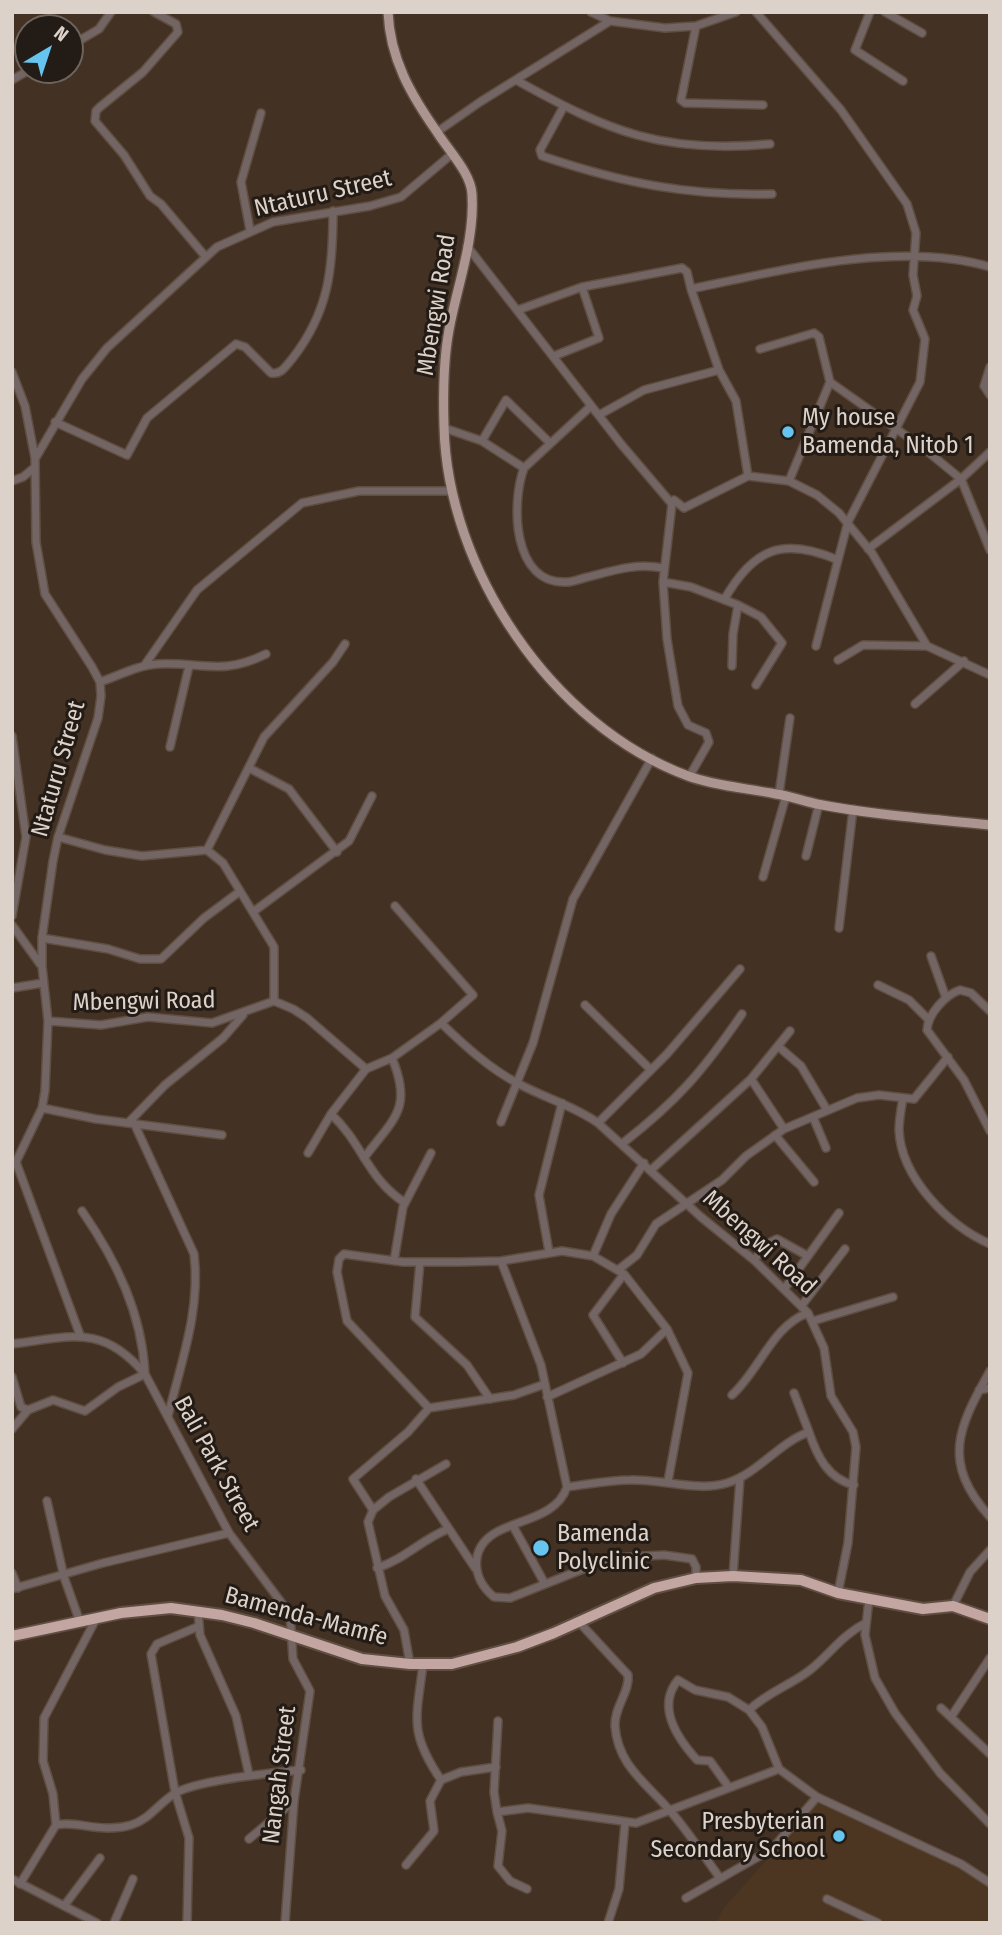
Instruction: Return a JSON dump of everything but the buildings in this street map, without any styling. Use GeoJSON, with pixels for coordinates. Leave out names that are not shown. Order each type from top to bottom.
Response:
{"type":"FeatureCollection","features":[{"type":"Feature","properties":{"kind":"highway","name":"Bamenda-Mamfe"},"geometry":{"type":"LineString","coordinates":[[12,1636],[144,1609],[198,1611],[254,1623],[362,1659],[423,1665],[452,1664],[484,1657],[579,1622],[654,1588],[696,1578],[733,1576],[801,1580],[838,1593],[923,1609],[953,1606],[990,1619]]}},
{"type":"Feature","properties":{"kind":"main road","name":"Mbengwi Road"},"geometry":{"type":"LineString","coordinates":[[388,12],[394,55],[402,77],[472,190],[467,246],[448,332],[444,428],[450,491],[475,569],[507,622],[557,686],[595,724],[688,777],[819,804],[990,825]]}},
{"type":"Feature","properties":{"kind":"street"},"geometry":{"type":"LineString","coordinates":[[84,38],[99,29],[111,12]]}},
{"type":"Feature","properties":{"kind":"street"},"geometry":{"type":"LineString","coordinates":[[154,12],[176,24],[178,32],[143,72],[96,111],[95,121],[124,155],[150,196],[161,204],[205,256]]}},
{"type":"Feature","properties":{"kind":"street"},"geometry":{"type":"LineString","coordinates":[[591,12],[610,21],[665,28],[696,26],[736,12]]}},
{"type":"Feature","properties":{"kind":"street"},"geometry":{"type":"LineString","coordinates":[[704,12],[707,22]]}},
{"type":"Feature","properties":{"kind":"street"},"geometry":{"type":"LineString","coordinates":[[756,12],[841,110],[907,204],[916,233],[917,296],[913,310],[925,339],[920,382],[848,523],[816,646]]}},
{"type":"Feature","properties":{"kind":"street"},"geometry":{"type":"LineString","coordinates":[[870,12],[855,50],[903,81]]}},
{"type":"Feature","properties":{"kind":"street"},"geometry":{"type":"LineString","coordinates":[[885,12],[922,33]]}},
{"type":"Feature","properties":{"kind":"street"},"geometry":{"type":"LineString","coordinates":[[437,132],[610,21]]}},
{"type":"Feature","properties":{"kind":"street"},"geometry":{"type":"LineString","coordinates":[[696,26],[681,100],[685,103],[763,105]]}},
{"type":"Feature","properties":{"kind":"street"},"geometry":{"type":"LineString","coordinates":[[516,80],[625,134],[678,144],[722,148],[770,144]]}},
{"type":"Feature","properties":{"kind":"street"},"geometry":{"type":"LineString","coordinates":[[564,106],[540,150],[542,156],[615,180],[710,195],[772,194]]}},
{"type":"Feature","properties":{"kind":"street"},"geometry":{"type":"LineString","coordinates":[[250,230],[241,182],[261,113]]}},
{"type":"Feature","properties":{"kind":"street","name":"Ntaturu Street"},"geometry":{"type":"LineString","coordinates":[[80,1335],[17,1171],[18,1153],[42,1108],[48,1021],[41,966],[42,939],[58,837],[98,718],[100,682],[44,594],[36,542],[35,463],[55,422],[82,379],[107,348],[205,256],[250,230],[300,215],[370,206],[401,197],[452,154]]}},
{"type":"Feature","properties":{"kind":"street"},"geometry":{"type":"LineString","coordinates":[[55,422],[127,456],[148,418],[236,345],[245,347],[271,373],[282,370],[316,326],[332,266],[333,211]]}},
{"type":"Feature","properties":{"kind":"street"},"geometry":{"type":"LineString","coordinates":[[467,246],[672,504]]}},
{"type":"Feature","properties":{"kind":"street"},"geometry":{"type":"LineString","coordinates":[[691,289],[823,265],[915,255],[960,258],[990,267]]}},
{"type":"Feature","properties":{"kind":"street"},"geometry":{"type":"LineString","coordinates":[[518,310],[582,287],[682,268],[687,272],[719,370],[736,401],[748,476]]}},
{"type":"Feature","properties":{"kind":"street"},"geometry":{"type":"LineString","coordinates":[[554,356],[599,338],[582,287]]}},
{"type":"Feature","properties":{"kind":"street"},"geometry":{"type":"LineString","coordinates":[[760,349],[814,332],[819,337],[831,382],[789,481]]}},
{"type":"Feature","properties":{"kind":"street"},"geometry":{"type":"LineString","coordinates":[[990,367],[984,386],[990,395]]}},
{"type":"Feature","properties":{"kind":"street"},"geometry":{"type":"LineString","coordinates":[[599,415],[644,390],[719,370]]}},
{"type":"Feature","properties":{"kind":"street"},"geometry":{"type":"LineString","coordinates":[[12,372],[25,406],[35,463],[23,477],[12,481]]}},
{"type":"Feature","properties":{"kind":"street"},"geometry":{"type":"LineString","coordinates":[[831,382],[961,479],[990,550]]}},
{"type":"Feature","properties":{"kind":"street"},"geometry":{"type":"LineString","coordinates":[[482,441],[506,400],[549,442]]}},
{"type":"Feature","properties":{"kind":"street"},"geometry":{"type":"LineString","coordinates":[[591,405],[524,468],[519,480],[517,537],[532,565],[542,575],[566,583],[640,564],[663,568]]}},
{"type":"Feature","properties":{"kind":"street"},"geometry":{"type":"LineString","coordinates":[[444,428],[482,441],[524,468]]}},
{"type":"Feature","properties":{"kind":"street"},"geometry":{"type":"LineString","coordinates":[[868,549],[961,479],[990,452]]}},
{"type":"Feature","properties":{"kind":"street"},"geometry":{"type":"LineString","coordinates":[[688,777],[709,737],[688,725],[678,706],[667,639],[663,568],[674,500],[684,508],[748,476],[789,481],[817,495],[848,523],[868,549],[927,646]]}},
{"type":"Feature","properties":{"kind":"street"},"geometry":{"type":"LineString","coordinates":[[144,666],[197,590],[302,503],[359,491],[450,491]]}},
{"type":"Feature","properties":{"kind":"street"},"geometry":{"type":"LineString","coordinates":[[724,600],[748,566],[779,548],[796,548],[838,560]]}},
{"type":"Feature","properties":{"kind":"street"},"geometry":{"type":"LineString","coordinates":[[663,582],[691,587],[761,617],[782,643],[756,685]]}},
{"type":"Feature","properties":{"kind":"street"},"geometry":{"type":"LineString","coordinates":[[732,666],[733,634],[738,605]]}},
{"type":"Feature","properties":{"kind":"street"},"geometry":{"type":"LineString","coordinates":[[207,850],[264,737],[333,662],[345,643]]}},
{"type":"Feature","properties":{"kind":"street"},"geometry":{"type":"LineString","coordinates":[[838,660],[863,645],[927,646],[990,675]]}},
{"type":"Feature","properties":{"kind":"street"},"geometry":{"type":"LineString","coordinates":[[100,682],[144,666],[158,664],[231,668],[243,666],[266,654]]}},
{"type":"Feature","properties":{"kind":"street"},"geometry":{"type":"LineString","coordinates":[[915,704],[964,661]]}},
{"type":"Feature","properties":{"kind":"street"},"geometry":{"type":"LineString","coordinates":[[170,747],[189,666]]}},
{"type":"Feature","properties":{"kind":"street"},"geometry":{"type":"LineString","coordinates":[[762,877],[782,795],[790,718]]}},
{"type":"Feature","properties":{"kind":"street"},"geometry":{"type":"LineString","coordinates":[[12,736],[26,837],[12,916]]}},
{"type":"Feature","properties":{"kind":"street"},"geometry":{"type":"LineString","coordinates":[[501,1122],[540,1021],[573,900],[652,758]]}},
{"type":"Feature","properties":{"kind":"street"},"geometry":{"type":"LineString","coordinates":[[249,768],[289,789],[337,852]]}},
{"type":"Feature","properties":{"kind":"street"},"geometry":{"type":"LineString","coordinates":[[253,912],[337,852],[356,831],[372,796]]}},
{"type":"Feature","properties":{"kind":"street"},"geometry":{"type":"LineString","coordinates":[[806,856],[819,804]]}},
{"type":"Feature","properties":{"kind":"street"},"geometry":{"type":"LineString","coordinates":[[839,928],[853,809]]}},
{"type":"Feature","properties":{"kind":"street"},"geometry":{"type":"LineString","coordinates":[[58,837],[105,850],[142,856],[207,850],[223,863],[274,947],[274,1002],[300,1013],[366,1069]]}},
{"type":"Feature","properties":{"kind":"street"},"geometry":{"type":"LineString","coordinates":[[42,939],[108,949],[139,959],[161,959],[204,918],[239,892]]}},
{"type":"Feature","properties":{"kind":"street"},"geometry":{"type":"LineString","coordinates":[[308,1153],[331,1114],[366,1069],[392,1058],[441,1023],[473,995],[395,906]]}},
{"type":"Feature","properties":{"kind":"street"},"geometry":{"type":"LineString","coordinates":[[12,925],[41,966]]}},
{"type":"Feature","properties":{"kind":"street"},"geometry":{"type":"LineString","coordinates":[[931,956],[946,998]]}},
{"type":"Feature","properties":{"kind":"street"},"geometry":{"type":"LineString","coordinates":[[598,1123],[692,1028],[740,969]]}},
{"type":"Feature","properties":{"kind":"street"},"geometry":{"type":"LineString","coordinates":[[12,988],[43,983]]}},
{"type":"Feature","properties":{"kind":"street"},"geometry":{"type":"LineString","coordinates":[[878,985],[909,1000],[929,1020]]}},
{"type":"Feature","properties":{"kind":"street"},"geometry":{"type":"LineString","coordinates":[[990,1011],[965,991],[953,993],[929,1020],[928,1035],[948,1056],[964,1080],[990,1130]]}},
{"type":"Feature","properties":{"kind":"street","name":"Mbengwi Road"},"geometry":{"type":"LineString","coordinates":[[48,1021],[101,1025],[148,1017],[212,1023],[244,1013],[260,1004],[274,1002]]}},
{"type":"Feature","properties":{"kind":"street"},"geometry":{"type":"LineString","coordinates":[[584,1005],[651,1070]]}},
{"type":"Feature","properties":{"kind":"street"},"geometry":{"type":"LineString","coordinates":[[132,1123],[165,1084],[223,1038],[244,1013]]}},
{"type":"Feature","properties":{"kind":"street"},"geometry":{"type":"LineString","coordinates":[[623,1143],[666,1109],[700,1075],[741,1014]]}},
{"type":"Feature","properties":{"kind":"street","name":"Mbengwi Road"},"geometry":{"type":"LineString","coordinates":[[441,1023],[479,1058],[516,1083],[562,1103],[598,1123],[785,1288],[808,1313],[824,1348],[831,1396],[853,1432],[856,1447],[854,1485],[838,1593]]}},
{"type":"Feature","properties":{"kind":"street"},"geometry":{"type":"LineString","coordinates":[[651,1170],[751,1079],[790,1031]]}},
{"type":"Feature","properties":{"kind":"street"},"geometry":{"type":"LineString","coordinates":[[779,1047],[801,1066],[827,1110]]}},
{"type":"Feature","properties":{"kind":"street"},"geometry":{"type":"LineString","coordinates":[[623,1363],[593,1315],[656,1224],[685,1202],[722,1180],[783,1129],[868,1096],[915,1098],[948,1056]]}},
{"type":"Feature","properties":{"kind":"street"},"geometry":{"type":"LineString","coordinates":[[364,1157],[397,1114],[403,1099],[401,1079],[392,1058]]}},
{"type":"Feature","properties":{"kind":"street"},"geometry":{"type":"LineString","coordinates":[[751,1079],[783,1129]]}},
{"type":"Feature","properties":{"kind":"street"},"geometry":{"type":"LineString","coordinates":[[902,1098],[900,1139],[914,1174],[947,1217],[963,1230],[990,1244]]}},
{"type":"Feature","properties":{"kind":"street"},"geometry":{"type":"LineString","coordinates":[[549,1252],[539,1195],[562,1103]]}},
{"type":"Feature","properties":{"kind":"street"},"geometry":{"type":"LineString","coordinates":[[42,1108],[96,1119],[222,1135]]}},
{"type":"Feature","properties":{"kind":"street"},"geometry":{"type":"LineString","coordinates":[[331,1114],[350,1132],[381,1185],[405,1203]]}},
{"type":"Feature","properties":{"kind":"street"},"geometry":{"type":"LineString","coordinates":[[813,1117],[826,1148]]}},
{"type":"Feature","properties":{"kind":"street"},"geometry":{"type":"LineString","coordinates":[[132,1123],[194,1254],[197,1296],[168,1416]]}},
{"type":"Feature","properties":{"kind":"street"},"geometry":{"type":"LineString","coordinates":[[775,1135],[814,1182]]}},
{"type":"Feature","properties":{"kind":"street"},"geometry":{"type":"LineString","coordinates":[[12,1139],[23,1143]]}},
{"type":"Feature","properties":{"kind":"street"},"geometry":{"type":"LineString","coordinates":[[394,1261],[405,1203],[431,1153]]}},
{"type":"Feature","properties":{"kind":"street"},"geometry":{"type":"LineString","coordinates":[[593,1256],[611,1214],[644,1163]]}},
{"type":"Feature","properties":{"kind":"street"},"geometry":{"type":"LineString","coordinates":[[12,1429],[28,1410],[53,1400],[85,1411],[118,1387],[145,1374],[141,1336],[119,1271],[82,1211]]}},
{"type":"Feature","properties":{"kind":"street"},"geometry":{"type":"LineString","coordinates":[[785,1288],[806,1255],[839,1213]]}},
{"type":"Feature","properties":{"kind":"street"},"geometry":{"type":"LineString","coordinates":[[754,1260],[769,1243],[777,1239],[806,1255]]}},
{"type":"Feature","properties":{"kind":"street"},"geometry":{"type":"LineString","coordinates":[[802,1305],[845,1249]]}},
{"type":"Feature","properties":{"kind":"street"},"geometry":{"type":"LineString","coordinates":[[429,1408],[393,1367],[354,1332],[341,1303],[337,1272],[341,1256],[346,1253],[394,1261],[420,1262],[501,1261],[549,1252],[593,1256],[621,1272],[667,1329],[686,1366],[689,1379],[668,1481]]}},
{"type":"Feature","properties":{"kind":"street"},"geometry":{"type":"LineString","coordinates":[[501,1261],[536,1349],[568,1487]]}},
{"type":"Feature","properties":{"kind":"street"},"geometry":{"type":"LineString","coordinates":[[420,1262],[415,1317],[462,1360],[490,1399]]}},
{"type":"Feature","properties":{"kind":"street"},"geometry":{"type":"LineString","coordinates":[[813,1321],[893,1297]]}},
{"type":"Feature","properties":{"kind":"street"},"geometry":{"type":"LineString","coordinates":[[732,1395],[755,1371],[783,1328],[808,1313]]}},
{"type":"Feature","properties":{"kind":"street"},"geometry":{"type":"LineString","coordinates":[[547,1397],[648,1349],[667,1329]]}},
{"type":"Feature","properties":{"kind":"street"},"geometry":{"type":"LineString","coordinates":[[12,1343],[80,1335]]}},
{"type":"Feature","properties":{"kind":"street","name":"Bali Park Street"},"geometry":{"type":"LineString","coordinates":[[80,1335],[97,1337],[120,1348],[145,1374],[229,1533],[286,1606],[293,1636]]}},
{"type":"Feature","properties":{"kind":"street"},"geometry":{"type":"LineString","coordinates":[[990,1371],[961,1432],[959,1460],[967,1489],[990,1517]]}},
{"type":"Feature","properties":{"kind":"street"},"geometry":{"type":"LineString","coordinates":[[12,1377],[17,1402],[28,1410]]}},
{"type":"Feature","properties":{"kind":"street"},"geometry":{"type":"LineString","coordinates":[[373,1510],[352,1482],[353,1479],[408,1432],[429,1408],[490,1399],[545,1384]]}},
{"type":"Feature","properties":{"kind":"street"},"geometry":{"type":"LineString","coordinates":[[979,1390],[990,1388]]}},
{"type":"Feature","properties":{"kind":"street"},"geometry":{"type":"LineString","coordinates":[[794,1393],[822,1461],[834,1477],[854,1485]]}},
{"type":"Feature","properties":{"kind":"street"},"geometry":{"type":"LineString","coordinates":[[475,1569],[482,1545],[494,1534],[552,1508],[568,1487],[631,1480],[711,1486],[740,1478],[790,1442],[809,1433]]}},
{"type":"Feature","properties":{"kind":"street"},"geometry":{"type":"LineString","coordinates":[[410,1664],[404,1630],[387,1601],[368,1527],[373,1510],[416,1479],[446,1464]]}},
{"type":"Feature","properties":{"kind":"street"},"geometry":{"type":"LineString","coordinates":[[733,1576],[740,1478]]}},
{"type":"Feature","properties":{"kind":"street"},"geometry":{"type":"LineString","coordinates":[[416,1479],[487,1591],[501,1599],[611,1558],[664,1555],[692,1559],[696,1567],[696,1578]]}},
{"type":"Feature","properties":{"kind":"street"},"geometry":{"type":"LineString","coordinates":[[47,1500],[64,1577],[80,1622]]}},
{"type":"Feature","properties":{"kind":"street"},"geometry":{"type":"LineString","coordinates":[[513,1526],[545,1584]]}},
{"type":"Feature","properties":{"kind":"street"},"geometry":{"type":"LineString","coordinates":[[377,1568],[398,1561],[431,1536],[448,1529]]}},
{"type":"Feature","properties":{"kind":"street"},"geometry":{"type":"LineString","coordinates":[[12,1573],[15,1589],[64,1577],[103,1563],[229,1533]]}},
{"type":"Feature","properties":{"kind":"street"},"geometry":{"type":"LineString","coordinates":[[953,1606],[970,1572],[990,1550]]}},
{"type":"Feature","properties":{"kind":"street"},"geometry":{"type":"LineString","coordinates":[[869,1599],[865,1635],[875,1678],[895,1713],[940,1773],[990,1824]]}},
{"type":"Feature","properties":{"kind":"street"},"geometry":{"type":"LineString","coordinates":[[198,1611],[197,1627],[236,1716],[249,1775]]}},
{"type":"Feature","properties":{"kind":"street"},"geometry":{"type":"LineString","coordinates":[[20,1884],[56,1825],[53,1794],[43,1761],[44,1718],[96,1619]]}},
{"type":"Feature","properties":{"kind":"street"},"geometry":{"type":"LineString","coordinates":[[579,1622],[628,1675],[629,1683],[616,1711],[618,1743],[633,1775],[671,1811],[720,1878]]}},
{"type":"Feature","properties":{"kind":"street"},"geometry":{"type":"LineString","coordinates":[[749,1710],[768,1693],[813,1668],[847,1634],[866,1623]]}},
{"type":"Feature","properties":{"kind":"street"},"geometry":{"type":"LineString","coordinates":[[187,1923],[188,1838],[175,1792],[151,1654],[157,1644],[197,1627]]}},
{"type":"Feature","properties":{"kind":"street","name":"Nangah Street"},"geometry":{"type":"LineString","coordinates":[[285,1923],[294,1801],[301,1770],[310,1691],[293,1659],[293,1636]]}},
{"type":"Feature","properties":{"kind":"street"},"geometry":{"type":"LineString","coordinates":[[951,1717],[990,1658]]}},
{"type":"Feature","properties":{"kind":"street"},"geometry":{"type":"LineString","coordinates":[[423,1665],[416,1731],[424,1756],[441,1780]]}},
{"type":"Feature","properties":{"kind":"street"},"geometry":{"type":"LineString","coordinates":[[728,1786],[710,1761],[697,1760],[689,1752],[668,1714],[669,1699],[676,1682],[681,1680],[695,1689],[729,1697],[749,1710],[762,1727],[779,1769],[817,1797],[961,1864],[990,1883]]}},
{"type":"Feature","properties":{"kind":"street"},"geometry":{"type":"LineString","coordinates":[[941,1708],[990,1754]]}},
{"type":"Feature","properties":{"kind":"street"},"geometry":{"type":"LineString","coordinates":[[498,1721],[494,1792],[502,1831],[498,1866],[510,1881],[527,1889]]}},
{"type":"Feature","properties":{"kind":"street"},"geometry":{"type":"LineString","coordinates":[[406,1865],[434,1831],[430,1801],[441,1780],[461,1772],[496,1767]]}},
{"type":"Feature","properties":{"kind":"street"},"geometry":{"type":"LineString","coordinates":[[497,1812],[528,1808],[625,1823],[653,1819],[728,1786],[779,1769]]}},
{"type":"Feature","properties":{"kind":"street"},"geometry":{"type":"LineString","coordinates":[[56,1825],[64,1823],[107,1830],[131,1825],[147,1819],[175,1792],[249,1775],[301,1770]]}},
{"type":"Feature","properties":{"kind":"street"},"geometry":{"type":"LineString","coordinates":[[686,1898],[772,1849],[817,1797]]}},
{"type":"Feature","properties":{"kind":"street"},"geometry":{"type":"LineString","coordinates":[[248,1839],[294,1801]]}},
{"type":"Feature","properties":{"kind":"street"},"geometry":{"type":"LineString","coordinates":[[608,1923],[622,1875],[625,1823]]}},
{"type":"Feature","properties":{"kind":"street"},"geometry":{"type":"LineString","coordinates":[[64,1906],[100,1858]]}},
{"type":"Feature","properties":{"kind":"street"},"geometry":{"type":"LineString","coordinates":[[12,1879],[97,1923]]}},
{"type":"Feature","properties":{"kind":"street"},"geometry":{"type":"LineString","coordinates":[[114,1923],[133,1879]]}},
{"type":"Feature","properties":{"kind":"street"},"geometry":{"type":"LineString","coordinates":[[827,1899],[878,1923]]}},
{"type":"Feature","properties":{"kind":"shaded area","name":"Presbyterian Secondary School"},"geometry":{"type":"Polygon","coordinates":[[[817,1803],[990,1882],[990,1923],[716,1923],[723,1909],[817,1803]]]}},
{"type":"Feature","properties":{"kind":"place","name":"My house Bamenda, Nitob 1"},"geometry":{"type":"Point","coordinates":[788,432]}},
{"type":"Feature","properties":{"kind":"place","name":"Bamenda Polyclinic"},"geometry":{"type":"Point","coordinates":[541,1548]}},
{"type":"Feature","properties":{"kind":"place","name":"Presbyterian Secondary School"},"geometry":{"type":"Point","coordinates":[839,1836]}}]}
